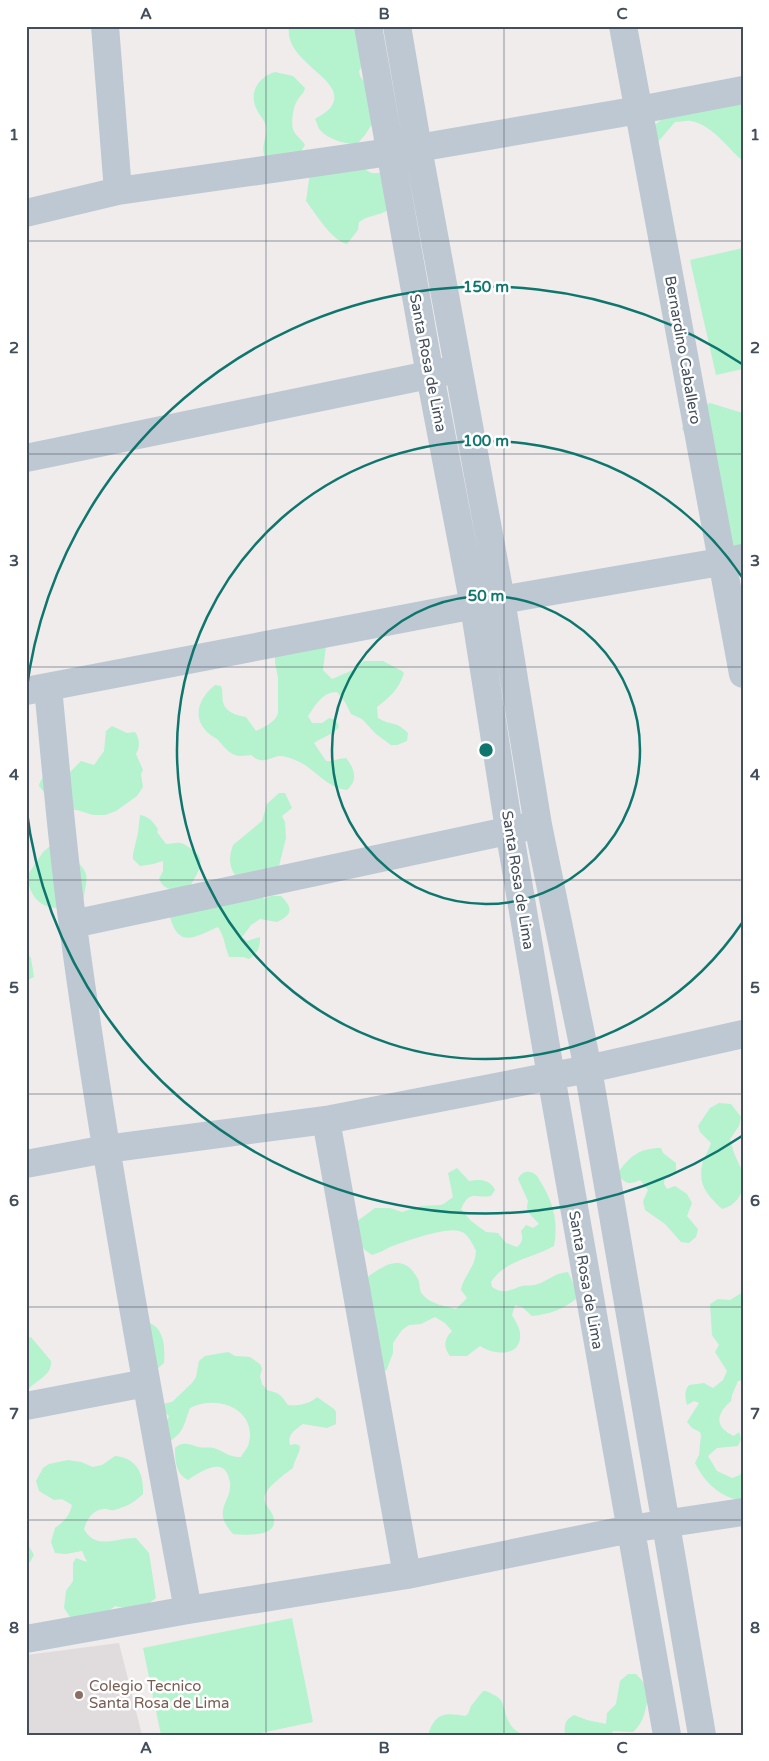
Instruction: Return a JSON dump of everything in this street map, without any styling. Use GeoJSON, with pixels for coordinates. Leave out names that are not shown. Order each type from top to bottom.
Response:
{"type":"FeatureCollection","features":[{"type":"Feature","properties":{"kind":"street"},"geometry":{"type":"LineString","coordinates":[[105,26],[118,191]]}},
{"type":"Feature","properties":{"kind":"street","name":"Santa Rosa de Lima"},"geometry":{"type":"LineString","coordinates":[[368,26],[389,151],[474,606],[509,829],[551,1076],[667,1735]]}},
{"type":"Feature","properties":{"kind":"street"},"geometry":{"type":"LineString","coordinates":[[397,26],[501,600],[538,825],[588,1069],[702,1735]]}},
{"type":"Feature","properties":{"kind":"street","name":"Bernardino Caballero"},"geometry":{"type":"LineString","coordinates":[[623,26],[732,560],[743,674]]}},
{"type":"Feature","properties":{"kind":"street"},"geometry":{"type":"LineString","coordinates":[[26,213],[118,191],[418,148],[743,90]]}},
{"type":"Feature","properties":{"kind":"street"},"geometry":{"type":"LineString","coordinates":[[26,458],[459,369]]}},
{"type":"Feature","properties":{"kind":"street"},"geometry":{"type":"LineString","coordinates":[[188,1610],[146,1383],[106,1149],[37,690],[501,600],[732,560]]}},
{"type":"Feature","properties":{"kind":"street"},"geometry":{"type":"LineString","coordinates":[[72,924],[509,829],[538,825]]}},
{"type":"Feature","properties":{"kind":"street"},"geometry":{"type":"LineString","coordinates":[[26,1164],[106,1149],[326,1120],[588,1069],[743,1034]]}},
{"type":"Feature","properties":{"kind":"street"},"geometry":{"type":"LineString","coordinates":[[326,1120],[407,1575]]}},
{"type":"Feature","properties":{"kind":"street"},"geometry":{"type":"LineString","coordinates":[[26,1406],[146,1383]]}},
{"type":"Feature","properties":{"kind":"street"},"geometry":{"type":"LineString","coordinates":[[26,1639],[188,1610],[407,1575],[630,1529],[743,1512]]}},
{"type":"Feature","properties":{"kind":"shaded area","name":"Colegio Tecnico Santa Rosa de Lima"},"geometry":{"type":"Polygon","coordinates":[[[119,1643],[142,1735],[26,1735],[26,1655],[119,1643]]]}},
{"type":"Feature","properties":{"kind":"green space"},"geometry":{"type":"Polygon","coordinates":[[[289,26],[366,26],[362,66],[359,71],[360,76],[368,87],[372,124],[357,144],[332,139],[319,129],[315,119],[331,107],[334,97],[332,88],[296,51],[290,39],[289,26]]]}},
{"type":"Feature","properties":{"kind":"green space"},"geometry":{"type":"Polygon","coordinates":[[[275,72],[293,76],[305,88],[293,111],[292,126],[305,145],[300,153],[265,157],[263,149],[266,126],[255,106],[254,93],[263,78],[275,72]]]}},
{"type":"Feature","properties":{"kind":"green space"},"geometry":{"type":"Polygon","coordinates":[[[743,102],[743,161],[713,132],[699,124],[689,121],[675,122],[657,143],[651,128],[666,116],[743,102]]]}},
{"type":"Feature","properties":{"kind":"green space"},"geometry":{"type":"Polygon","coordinates":[[[363,167],[374,173],[386,171],[388,210],[359,222],[358,230],[347,244],[341,242],[330,233],[306,201],[310,173],[363,167]]]}},
{"type":"Feature","properties":{"kind":"green space"},"geometry":{"type":"Polygon","coordinates":[[[743,248],[743,369],[716,375],[690,260],[743,248]]]}},
{"type":"Feature","properties":{"kind":"green space"},"geometry":{"type":"Polygon","coordinates":[[[710,403],[743,413],[743,546],[729,545],[690,442],[682,429],[686,419],[692,413],[710,403]]]}},
{"type":"Feature","properties":{"kind":"green space"},"geometry":{"type":"Polygon","coordinates":[[[275,642],[326,646],[323,670],[332,679],[353,670],[364,661],[383,661],[402,671],[404,673],[397,688],[377,707],[378,718],[404,729],[408,733],[407,741],[391,745],[376,734],[362,719],[351,714],[337,692],[323,697],[308,716],[312,723],[322,723],[329,718],[336,720],[339,727],[314,743],[326,761],[346,758],[349,762],[354,778],[347,790],[326,781],[302,763],[283,756],[260,760],[251,755],[237,756],[230,752],[202,726],[199,720],[199,707],[205,695],[215,685],[221,686],[223,702],[226,708],[229,711],[246,717],[256,731],[272,722],[278,713],[278,677],[275,663],[275,642]]]}},
{"type":"Feature","properties":{"kind":"green space"},"geometry":{"type":"Polygon","coordinates":[[[112,726],[127,733],[135,732],[137,735],[139,743],[136,754],[143,770],[141,774],[143,787],[137,796],[116,811],[105,815],[93,815],[77,810],[68,810],[43,791],[39,786],[41,781],[46,775],[69,773],[81,761],[94,765],[104,751],[106,731],[112,726]]]}},
{"type":"Feature","properties":{"kind":"green space"},"geometry":{"type":"Polygon","coordinates":[[[279,793],[285,793],[292,808],[282,816],[285,822],[286,838],[278,870],[261,896],[264,899],[271,896],[281,896],[288,904],[290,911],[277,922],[260,919],[251,925],[242,937],[247,941],[260,937],[260,941],[255,955],[249,959],[229,957],[218,927],[189,938],[178,934],[170,917],[239,880],[230,864],[233,845],[262,821],[267,804],[279,793]]]}},
{"type":"Feature","properties":{"kind":"green space"},"geometry":{"type":"Polygon","coordinates":[[[140,815],[149,818],[158,829],[157,832],[166,844],[182,843],[199,857],[200,866],[190,886],[168,889],[159,879],[163,871],[163,861],[140,866],[133,859],[140,815]]]}},
{"type":"Feature","properties":{"kind":"green space"},"geometry":{"type":"Polygon","coordinates":[[[49,847],[70,856],[84,869],[87,880],[84,898],[75,904],[56,908],[40,903],[34,896],[27,876],[43,852],[49,847]]]}},
{"type":"Feature","properties":{"kind":"green space"},"geometry":{"type":"Polygon","coordinates":[[[26,952],[31,958],[34,977],[26,981],[26,952]]]}},
{"type":"Feature","properties":{"kind":"green space"},"geometry":{"type":"Polygon","coordinates":[[[719,1103],[731,1104],[741,1117],[739,1126],[730,1139],[744,1178],[742,1190],[737,1200],[722,1209],[707,1193],[702,1182],[701,1169],[711,1143],[700,1132],[698,1126],[710,1108],[719,1103]]]}},
{"type":"Feature","properties":{"kind":"green space"},"geometry":{"type":"Polygon","coordinates":[[[653,1148],[661,1148],[663,1153],[676,1163],[676,1172],[665,1177],[664,1184],[667,1189],[675,1186],[687,1194],[692,1203],[687,1216],[698,1229],[696,1237],[689,1243],[681,1242],[665,1224],[645,1210],[643,1201],[648,1190],[640,1180],[627,1183],[617,1174],[630,1158],[635,1155],[653,1148]]]}},
{"type":"Feature","properties":{"kind":"green space"},"geometry":{"type":"Polygon","coordinates":[[[457,1168],[469,1181],[484,1181],[493,1186],[495,1190],[491,1196],[470,1197],[461,1209],[471,1221],[486,1232],[498,1233],[506,1243],[517,1247],[522,1240],[521,1231],[526,1225],[533,1228],[539,1224],[528,1212],[528,1201],[518,1179],[522,1174],[529,1172],[537,1176],[547,1193],[553,1210],[556,1227],[554,1246],[504,1269],[491,1282],[492,1287],[500,1291],[507,1291],[522,1286],[536,1285],[559,1274],[568,1272],[575,1287],[576,1299],[555,1311],[532,1316],[522,1307],[515,1305],[512,1315],[517,1323],[520,1338],[515,1349],[504,1352],[491,1351],[480,1346],[467,1356],[450,1356],[445,1343],[452,1331],[445,1323],[435,1317],[421,1324],[409,1325],[402,1330],[393,1343],[393,1353],[386,1371],[369,1356],[358,1284],[382,1268],[397,1263],[411,1270],[418,1279],[422,1294],[427,1299],[456,1309],[467,1298],[461,1290],[462,1284],[474,1262],[476,1251],[465,1234],[453,1230],[414,1239],[372,1255],[355,1238],[356,1222],[375,1208],[390,1208],[402,1212],[422,1206],[445,1203],[453,1197],[448,1173],[457,1168]]]}},
{"type":"Feature","properties":{"kind":"green space"},"geometry":{"type":"Polygon","coordinates":[[[743,1292],[743,1380],[738,1381],[731,1401],[722,1411],[719,1420],[723,1429],[734,1436],[739,1432],[741,1439],[738,1446],[717,1448],[708,1456],[717,1471],[732,1478],[740,1475],[743,1466],[743,1501],[727,1496],[714,1488],[703,1477],[695,1463],[699,1455],[701,1435],[700,1432],[692,1428],[687,1422],[699,1403],[694,1401],[687,1405],[685,1394],[689,1385],[704,1383],[713,1388],[723,1380],[727,1371],[715,1352],[719,1345],[712,1335],[710,1304],[718,1299],[730,1300],[743,1292]]]}},
{"type":"Feature","properties":{"kind":"green space"},"geometry":{"type":"Polygon","coordinates":[[[149,1323],[161,1334],[164,1346],[164,1363],[155,1371],[162,1404],[172,1402],[192,1383],[196,1377],[199,1361],[205,1356],[228,1352],[235,1356],[250,1357],[260,1364],[262,1384],[267,1390],[277,1393],[282,1397],[288,1405],[304,1404],[317,1397],[336,1412],[336,1424],[327,1428],[303,1424],[291,1435],[290,1445],[296,1444],[300,1446],[300,1449],[293,1468],[266,1492],[264,1498],[272,1513],[274,1523],[267,1532],[253,1535],[233,1534],[227,1526],[223,1513],[230,1491],[230,1484],[225,1470],[220,1467],[209,1468],[188,1480],[179,1471],[175,1448],[180,1444],[214,1448],[230,1455],[241,1457],[248,1445],[250,1431],[247,1421],[241,1413],[232,1407],[222,1404],[200,1404],[190,1408],[181,1431],[168,1443],[167,1421],[169,1416],[130,1380],[149,1323]]]}},
{"type":"Feature","properties":{"kind":"green space"},"geometry":{"type":"Polygon","coordinates":[[[31,1337],[51,1361],[49,1371],[26,1393],[26,1339],[31,1337]]]}},
{"type":"Feature","properties":{"kind":"green space"},"geometry":{"type":"Polygon","coordinates":[[[115,1456],[129,1460],[138,1468],[142,1480],[143,1494],[133,1502],[114,1510],[104,1509],[96,1511],[88,1519],[84,1529],[94,1540],[107,1541],[136,1538],[149,1553],[156,1598],[137,1608],[115,1606],[93,1624],[72,1620],[64,1608],[66,1591],[73,1581],[73,1563],[76,1558],[87,1562],[82,1551],[66,1554],[55,1553],[51,1542],[55,1528],[66,1518],[72,1505],[62,1499],[54,1500],[39,1491],[36,1481],[43,1468],[49,1464],[68,1460],[81,1462],[93,1467],[102,1465],[115,1456]]]}},
{"type":"Feature","properties":{"kind":"green space"},"geometry":{"type":"Polygon","coordinates":[[[26,1541],[34,1555],[30,1562],[26,1564],[26,1541]]]}},
{"type":"Feature","properties":{"kind":"green space"},"geometry":{"type":"Polygon","coordinates":[[[292,1618],[313,1722],[256,1734],[258,1735],[161,1735],[143,1648],[292,1618]]]}},
{"type":"Feature","properties":{"kind":"green space"},"geometry":{"type":"Polygon","coordinates":[[[628,1674],[636,1674],[646,1686],[649,1695],[643,1719],[633,1732],[614,1731],[608,1735],[565,1735],[566,1723],[574,1715],[606,1724],[607,1713],[616,1704],[620,1681],[628,1674]]]}},
{"type":"Feature","properties":{"kind":"green space"},"geometry":{"type":"Polygon","coordinates":[[[483,1691],[501,1700],[510,1724],[515,1730],[524,1735],[428,1735],[437,1718],[446,1714],[465,1716],[468,1714],[471,1706],[483,1691]]]}},
{"type":"Feature","properties":{"kind":"place","name":"Colegio Tecnico Santa Rosa de Lima"},"geometry":{"type":"Point","coordinates":[79,1695]}}]}
